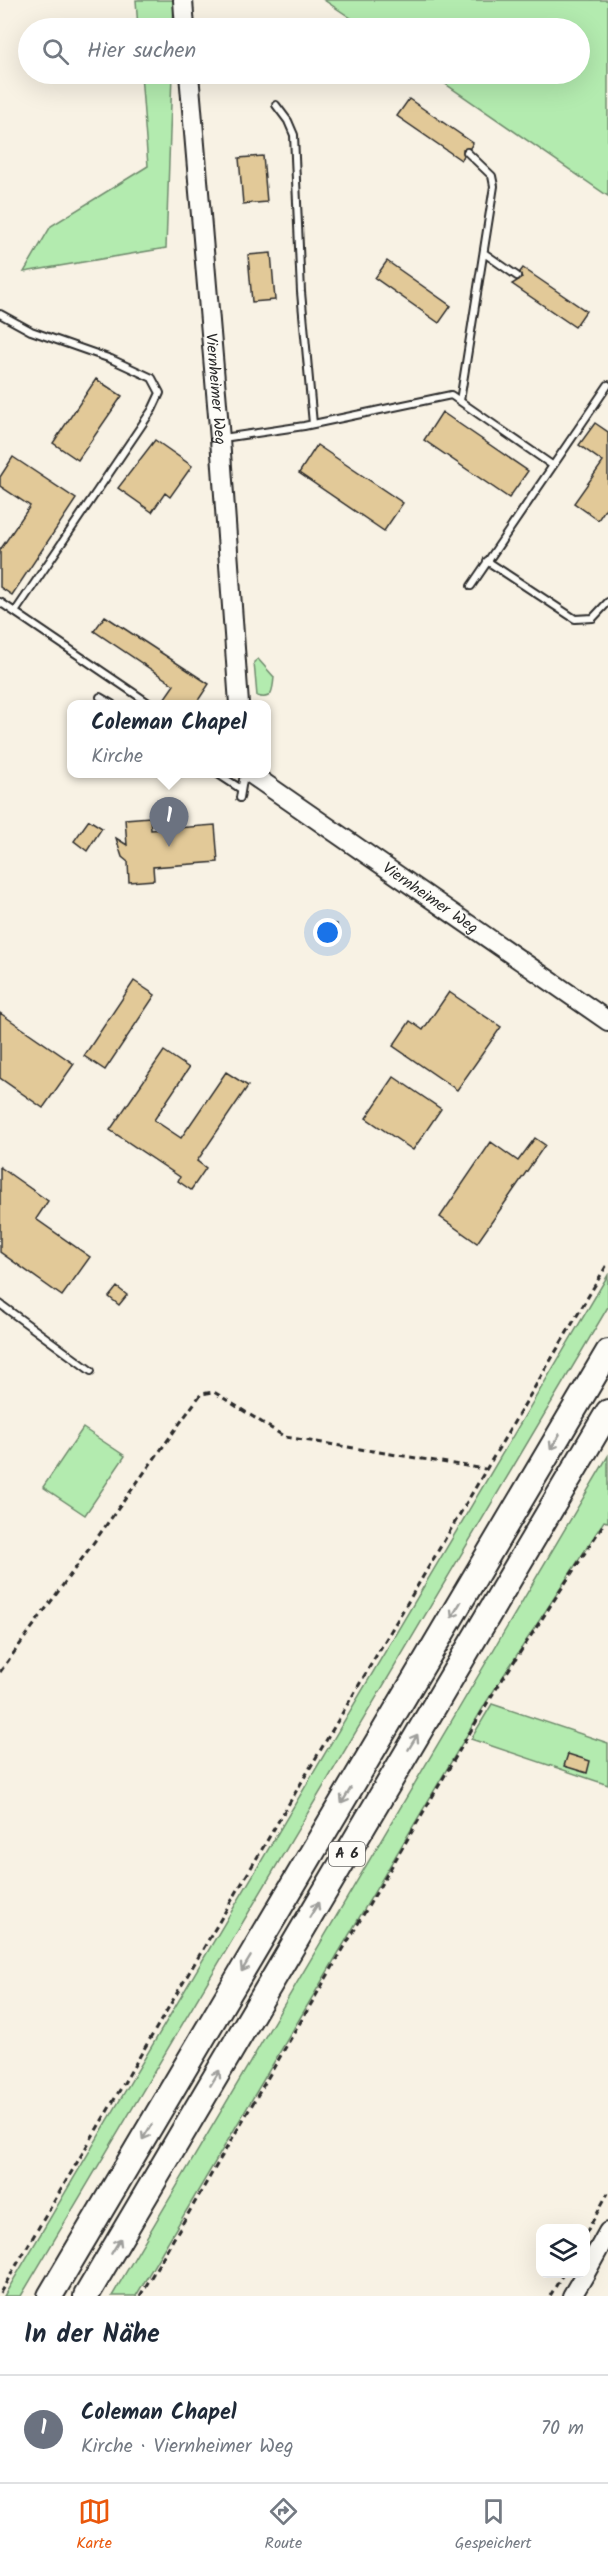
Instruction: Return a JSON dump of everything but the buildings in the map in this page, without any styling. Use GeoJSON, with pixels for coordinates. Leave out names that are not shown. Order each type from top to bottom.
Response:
{"type":"FeatureCollection","features":[{"type":"Feature","properties":{"kind":"highway","name":"A 6"},"geometry":{"type":"LineString","coordinates":[[50,2296],[608,1352]]}},
{"type":"Feature","properties":{"kind":"highway","name":"A 6"},"geometry":{"type":"LineString","coordinates":[[86,2296],[608,1412]]}},
{"type":"Feature","properties":{"kind":"street"},"geometry":{"type":"LineString","coordinates":[[183,0],[184,18]]}},
{"type":"Feature","properties":{"kind":"street","name":"Viernheimer Weg"},"geometry":{"type":"LineString","coordinates":[[190,84],[220,439],[238,700]]}},
{"type":"Feature","properties":{"kind":"street","name":"Viernheimer Weg"},"geometry":{"type":"LineString","coordinates":[[246,781],[608,1021]]}},
{"type":"Feature","properties":{"kind":"street"},"geometry":{"type":"LineString","coordinates":[[590,2264],[608,2232]]}},
{"type":"Feature","properties":{"kind":"street"},"geometry":{"type":"LineString","coordinates":[[572,2296],[582,2278]]}},
{"type":"Feature","properties":{"kind":"lane"},"geometry":{"type":"LineString","coordinates":[[276,105],[288,121],[294,135],[301,292],[313,424]]}},
{"type":"Feature","properties":{"kind":"lane"},"geometry":{"type":"LineString","coordinates":[[460,401],[494,186],[492,176],[467,152]]}},
{"type":"Feature","properties":{"kind":"lane"},"geometry":{"type":"LineString","coordinates":[[484,253],[517,276]]}},
{"type":"Feature","properties":{"kind":"lane"},"geometry":{"type":"LineString","coordinates":[[0,314],[32,331],[111,359],[152,378],[160,393],[152,410],[15,612]]}},
{"type":"Feature","properties":{"kind":"lane"},"geometry":{"type":"LineString","coordinates":[[471,586],[608,385]]}},
{"type":"Feature","properties":{"kind":"lane"},"geometry":{"type":"LineString","coordinates":[[220,439],[313,424],[452,395],[552,465]]}},
{"type":"Feature","properties":{"kind":"lane"},"geometry":{"type":"LineString","coordinates":[[487,561],[575,619],[593,618],[608,602]]}},
{"type":"Feature","properties":{"kind":"lane"},"geometry":{"type":"LineString","coordinates":[[0,602],[143,700]]}},
{"type":"Feature","properties":{"kind":"lane"},"geometry":{"type":"LineString","coordinates":[[100,697],[104,700]]}},
{"type":"Feature","properties":{"kind":"lane"},"geometry":{"type":"LineString","coordinates":[[240,798],[246,781]]}},
{"type":"Feature","properties":{"kind":"lane"},"geometry":{"type":"LineString","coordinates":[[0,1304],[91,1371]]}},
{"type":"Feature","properties":{"kind":"path"},"geometry":{"type":"LineString","coordinates":[[0,2293],[608,1263]]}},
{"type":"Feature","properties":{"kind":"path"},"geometry":{"type":"LineString","coordinates":[[0,1672],[201,1394],[214,1392],[285,1437],[486,1470]]}},
{"type":"Feature","properties":{"kind":"path"},"geometry":{"type":"LineString","coordinates":[[140,2296],[489,1700],[605,1522]]}},
{"type":"Feature","properties":{"kind":"path"},"geometry":{"type":"LineString","coordinates":[[590,2224],[608,2193]]}},
{"type":"Feature","properties":{"kind":"path"},"geometry":{"type":"LineString","coordinates":[[550,2296],[560,2278]]}},
{"type":"Feature","properties":{"kind":"green space"},"geometry":{"type":"Polygon","coordinates":[[[136,0],[174,0],[173,18],[137,18],[136,0]]]}},
{"type":"Feature","properties":{"kind":"green space"},"geometry":{"type":"Polygon","coordinates":[[[324,0],[608,0],[608,196],[446,84],[590,84],[590,18],[351,18],[324,0]]]}},
{"type":"Feature","properties":{"kind":"green space"},"geometry":{"type":"Polygon","coordinates":[[[142,84],[172,84],[166,248],[24,272],[51,226],[148,166],[142,84]]]}},
{"type":"Feature","properties":{"kind":"green space"},"geometry":{"type":"Polygon","coordinates":[[[258,659],[274,677],[271,693],[266,697],[257,696],[254,662],[258,659]]]}},
{"type":"Feature","properties":{"kind":"green space"},"geometry":{"type":"Polygon","coordinates":[[[608,1275],[608,1307],[21,2296],[4,2296],[608,1275]]]}},
{"type":"Feature","properties":{"kind":"green space"},"geometry":{"type":"Polygon","coordinates":[[[83,1428],[125,1456],[85,1515],[43,1487],[83,1428]]]}},
{"type":"Feature","properties":{"kind":"green space"},"geometry":{"type":"Polygon","coordinates":[[[608,1456],[608,1522],[604,1521],[487,1701],[136,2296],[112,2296],[608,1456]]]}},
{"type":"Feature","properties":{"kind":"green space"},"geometry":{"type":"Polygon","coordinates":[[[492,1704],[608,1743],[608,1785],[471,1739],[492,1704]]]}},
{"type":"Feature","properties":{"kind":"place","name":"Coleman Chapel"},"geometry":{"type":"Point","coordinates":[169,847]}}]}
